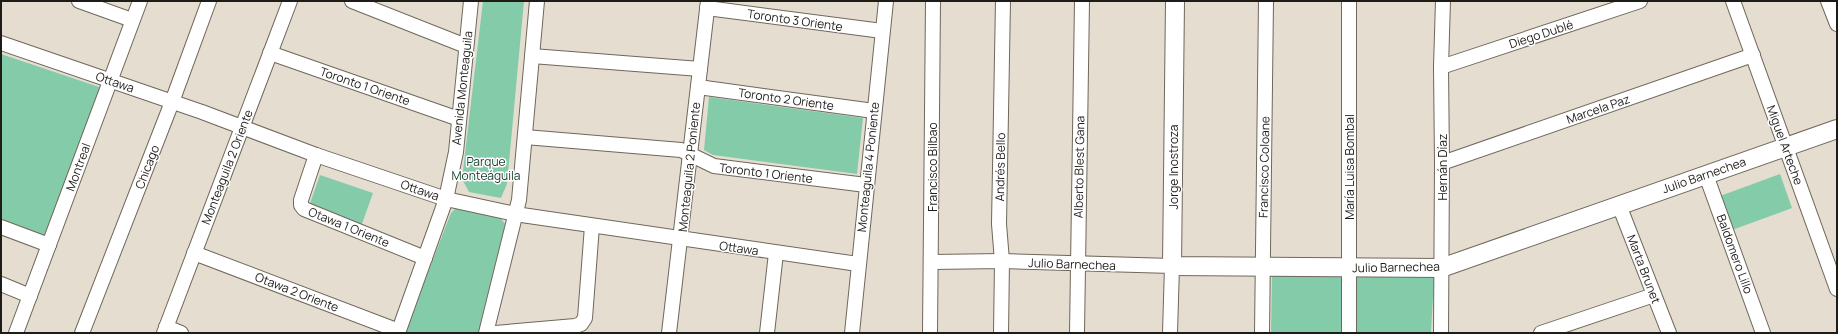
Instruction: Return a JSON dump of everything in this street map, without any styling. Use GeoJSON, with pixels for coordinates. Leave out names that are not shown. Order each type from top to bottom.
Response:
{"type":"FeatureCollection","features":[{"type":"Feature","properties":{"kind":"street"},"geometry":{"type":"LineString","coordinates":[[79,1],[132,20]]}},
{"type":"Feature","properties":{"kind":"street","name":"Montreal"},"geometry":{"type":"LineString","coordinates":[[16,333],[140,1]]}},
{"type":"Feature","properties":{"kind":"street","name":"Chicago"},"geometry":{"type":"LineString","coordinates":[[82,333],[172,102],[209,1]]}},
{"type":"Feature","properties":{"kind":"street","name":"Monteaguila 2 Oriente"},"geometry":{"type":"LineString","coordinates":[[165,330],[290,1]]}},
{"type":"Feature","properties":{"kind":"street"},"geometry":{"type":"LineString","coordinates":[[352,1],[466,46]]}},
{"type":"Feature","properties":{"kind":"street","name":"Avenida Monteaguila"},"geometry":{"type":"LineString","coordinates":[[399,332],[446,199],[456,152],[471,1]]}},
{"type":"Feature","properties":{"kind":"street"},"geometry":{"type":"LineString","coordinates":[[486,333],[519,200],[537,1]]}},
{"type":"Feature","properties":{"kind":"street","name":"Monteaguila 4 Poniente"},"geometry":{"type":"LineString","coordinates":[[852,333],[886,1]]}},
{"type":"Feature","properties":{"kind":"street","name":"Francisco Bilbao"},"geometry":{"type":"LineString","coordinates":[[930,333],[932,262],[933,1]]}},
{"type":"Feature","properties":{"kind":"street","name":"Andrés Bello"},"geometry":{"type":"LineString","coordinates":[[1001,333],[1002,261],[999,224],[1002,1]]}},
{"type":"Feature","properties":{"kind":"street","name":"Alberto Blest Gana"},"geometry":{"type":"LineString","coordinates":[[1077,333],[1082,1]]}},
{"type":"Feature","properties":{"kind":"street","name":"Jorge Inostroza"},"geometry":{"type":"LineString","coordinates":[[1170,333],[1175,1]]}},
{"type":"Feature","properties":{"kind":"street","name":"Francisco Coloane"},"geometry":{"type":"LineString","coordinates":[[1262,333],[1266,1]]}},
{"type":"Feature","properties":{"kind":"street","name":"María Luisa Bombal"},"geometry":{"type":"LineString","coordinates":[[1348,333],[1350,1]]}},
{"type":"Feature","properties":{"kind":"street","name":"Hernán Díaz"},"geometry":{"type":"LineString","coordinates":[[1441,333],[1442,1]]}},
{"type":"Feature","properties":{"kind":"street","name":"Diego Dublé"},"geometry":{"type":"LineString","coordinates":[[1441,66],[1640,1]]}},
{"type":"Feature","properties":{"kind":"street","name":"Miguel Arteche"},"geometry":{"type":"LineString","coordinates":[[1733,1],[1837,288]]}},
{"type":"Feature","properties":{"kind":"street"},"geometry":{"type":"LineString","coordinates":[[1828,1],[1837,24]]}},
{"type":"Feature","properties":{"kind":"street","name":"Toronto 3 Oriente"},"geometry":{"type":"LineString","coordinates":[[708,4],[882,31]]}},
{"type":"Feature","properties":{"kind":"street","name":"Monteaguila 2 Poniente"},"geometry":{"type":"LineString","coordinates":[[669,333],[708,4]]}},
{"type":"Feature","properties":{"kind":"street","name":"Ottawa"},"geometry":{"type":"LineString","coordinates":[[1,43],[172,102],[316,155],[446,199],[515,214],[681,240],[858,264]]}},
{"type":"Feature","properties":{"kind":"street","name":"Toronto 1 Oriente"},"geometry":{"type":"LineString","coordinates":[[270,53],[459,119]]}},
{"type":"Feature","properties":{"kind":"street"},"geometry":{"type":"LineString","coordinates":[[532,56],[700,69]]}},
{"type":"Feature","properties":{"kind":"street","name":"Marcela Paz"},"geometry":{"type":"LineString","coordinates":[[1442,163],[1753,56]]}},
{"type":"Feature","properties":{"kind":"street","name":"Toronto 2 Oriente"},"geometry":{"type":"LineString","coordinates":[[698,87],[874,111]]}},
{"type":"Feature","properties":{"kind":"street","name":"Julio Barnechea"},"geometry":{"type":"LineString","coordinates":[[932,262],[1002,261],[1078,265],[1263,266],[1349,269],[1442,268],[1837,128]]}},
{"type":"Feature","properties":{"kind":"street","name":"Toronto 1 Oriente"},"geometry":{"type":"LineString","coordinates":[[525,138],[681,150],[714,166],[866,185]]}},
{"type":"Feature","properties":{"kind":"street","name":"Otawa 1 Oriente"},"geometry":{"type":"LineString","coordinates":[[316,155],[301,200],[301,205],[304,209],[425,258]]}},
{"type":"Feature","properties":{"kind":"street","name":"Baldomero Lillo"},"geometry":{"type":"LineString","coordinates":[[1706,175],[1763,333]]}},
{"type":"Feature","properties":{"kind":"street","name":"Marta Brunet"},"geometry":{"type":"LineString","coordinates":[[1619,205],[1668,333]]}},
{"type":"Feature","properties":{"kind":"street"},"geometry":{"type":"LineString","coordinates":[[495,333],[575,326],[581,324],[585,318],[592,226]]}},
{"type":"Feature","properties":{"kind":"street"},"geometry":{"type":"LineString","coordinates":[[1,227],[49,245]]}},
{"type":"Feature","properties":{"kind":"street","name":"Otawa 2 Oriente"},"geometry":{"type":"LineString","coordinates":[[194,253],[399,332]]}},
{"type":"Feature","properties":{"kind":"street"},"geometry":{"type":"LineString","coordinates":[[767,333],[776,253]]}},
{"type":"Feature","properties":{"kind":"street"},"geometry":{"type":"LineString","coordinates":[[1,284],[30,296]]}},
{"type":"Feature","properties":{"kind":"street"},"geometry":{"type":"LineString","coordinates":[[1542,333],[1654,295]]}},
{"type":"Feature","properties":{"kind":"street"},"geometry":{"type":"LineString","coordinates":[[165,330],[181,333]]}},
{"type":"Feature","properties":{"kind":"green space","name":"Parque Monteáguila"},"geometry":{"type":"Polygon","coordinates":[[[483,1],[524,1],[507,184],[501,198],[469,192],[462,179],[483,1]]]}},
{"type":"Feature","properties":{"kind":"green space"},"geometry":{"type":"Polygon","coordinates":[[[1,54],[102,88],[44,236],[1,221],[1,54]]]}},
{"type":"Feature","properties":{"kind":"green space"},"geometry":{"type":"Polygon","coordinates":[[[709,97],[863,118],[857,174],[713,155],[704,150],[709,97]]]}},
{"type":"Feature","properties":{"kind":"green space"},"geometry":{"type":"Polygon","coordinates":[[[1780,174],[1792,208],[1732,230],[1720,196],[1780,174]]]}},
{"type":"Feature","properties":{"kind":"green space"},"geometry":{"type":"Polygon","coordinates":[[[320,175],[373,193],[362,224],[309,206],[320,175]]]}},
{"type":"Feature","properties":{"kind":"green space","name":"Parque Monteáguila"},"geometry":{"type":"Polygon","coordinates":[[[456,208],[499,216],[505,224],[478,333],[404,333],[451,213],[456,208]]]}},
{"type":"Feature","properties":{"kind":"green space"},"geometry":{"type":"Polygon","coordinates":[[[1272,275],[1434,278],[1431,333],[1271,333],[1272,275]]]}}]}
